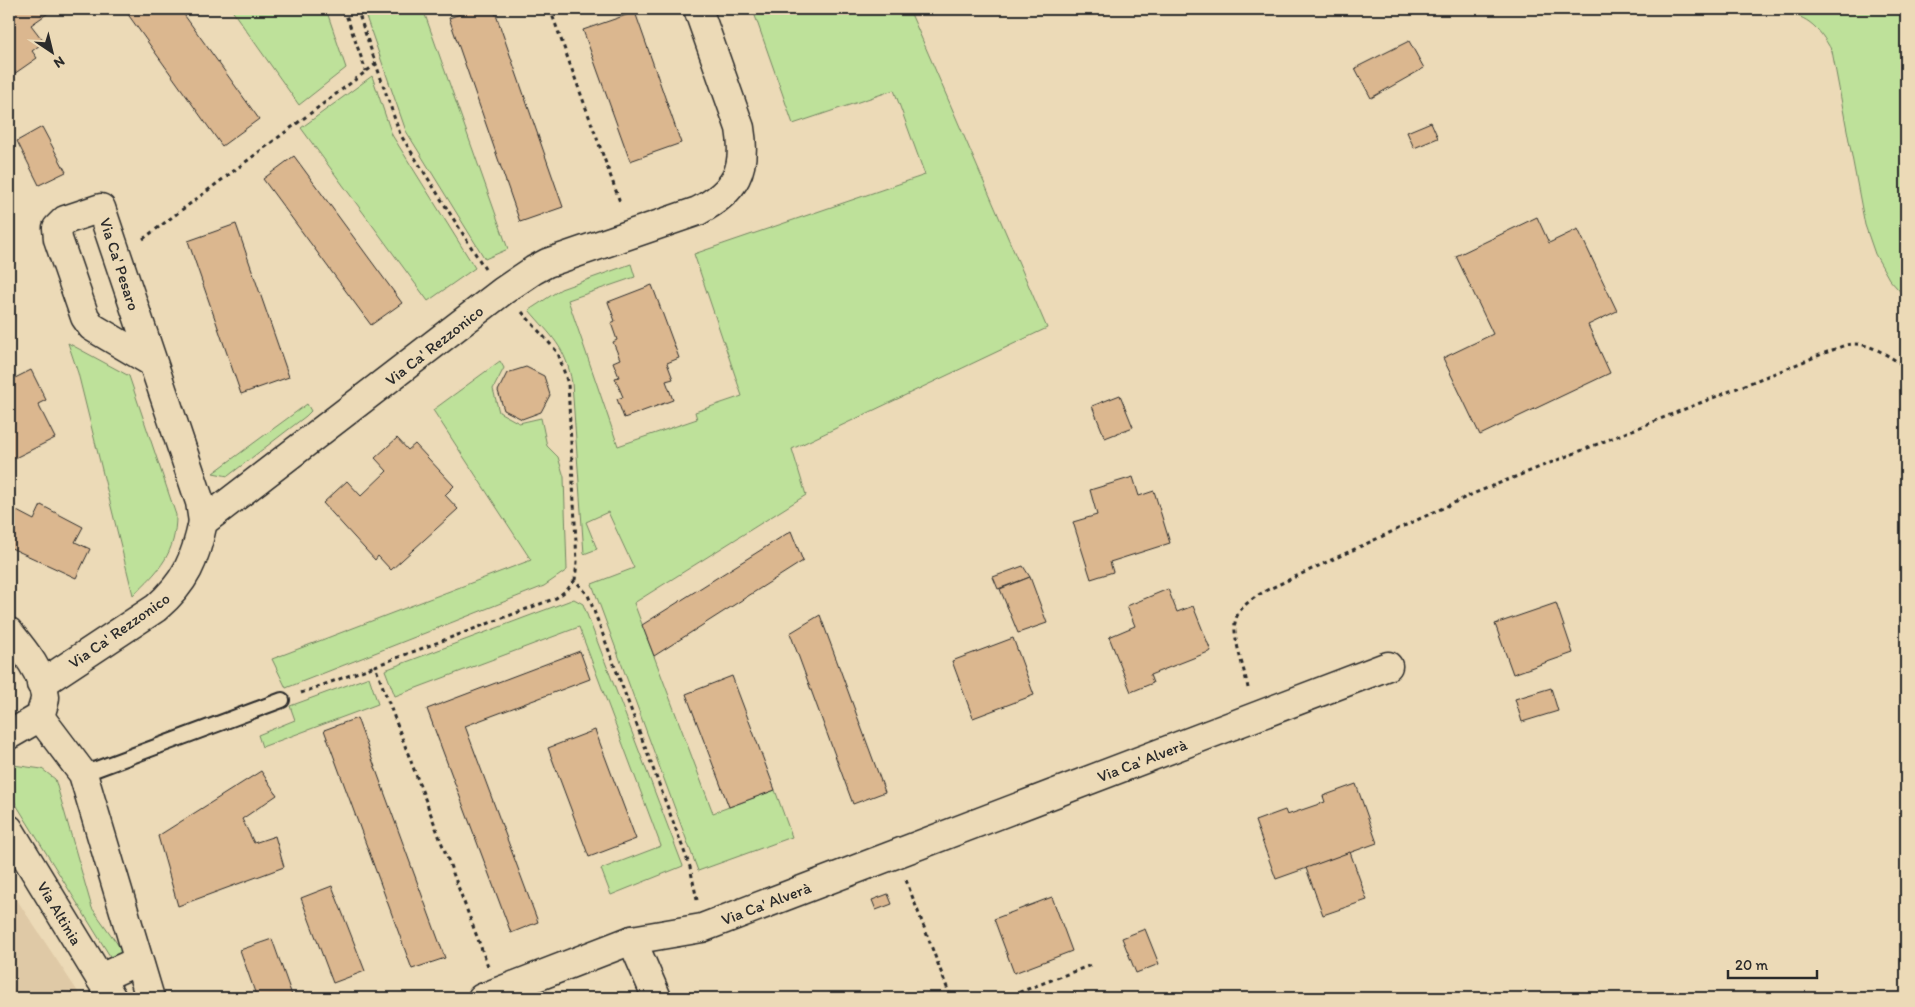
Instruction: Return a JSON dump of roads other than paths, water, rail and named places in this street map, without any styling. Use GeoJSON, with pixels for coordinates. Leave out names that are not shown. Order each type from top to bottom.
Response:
{"type":"FeatureCollection","features":[{"type":"Feature","properties":{"kind":"street","name":"Via Ca' Rezzonico"},"geometry":{"type":"LineString","coordinates":[[41,684],[156,608],[172,595],[185,577],[193,558],[203,522],[503,291],[548,262],[698,211],[727,192],[737,178],[742,164],[740,128],[698,9]]}},
{"type":"Feature","properties":{"kind":"street","name":"Via Ca' Pesaro"},"geometry":{"type":"LineString","coordinates":[[153,363],[92,327],[85,317],[58,239],[57,228],[65,220],[101,208],[200,502],[203,522]]}},
{"type":"Feature","properties":{"kind":"street"},"geometry":{"type":"LineString","coordinates":[[9,632],[25,651],[41,684],[45,698],[40,717],[9,735]]}},
{"type":"Feature","properties":{"kind":"street","name":"Via Ca' Alverà"},"geometry":{"type":"LineString","coordinates":[[490,995],[632,940],[702,928],[1388,666]]}},
{"type":"Feature","properties":{"kind":"street"},"geometry":{"type":"LineString","coordinates":[[40,717],[83,774],[150,998]]}},
{"type":"Feature","properties":{"kind":"street","name":"Via Altinia"},"geometry":{"type":"LineString","coordinates":[[9,829],[108,993]]}},
{"type":"Feature","properties":{"kind":"street"},"geometry":{"type":"LineString","coordinates":[[632,940],[657,998]]}},
{"type":"Feature","properties":{"kind":"street"},"geometry":{"type":"LineString","coordinates":[[108,993],[138,961]]}},
{"type":"Feature","properties":{"kind":"lane"},"geometry":{"type":"LineString","coordinates":[[83,774],[282,700]]}}]}
